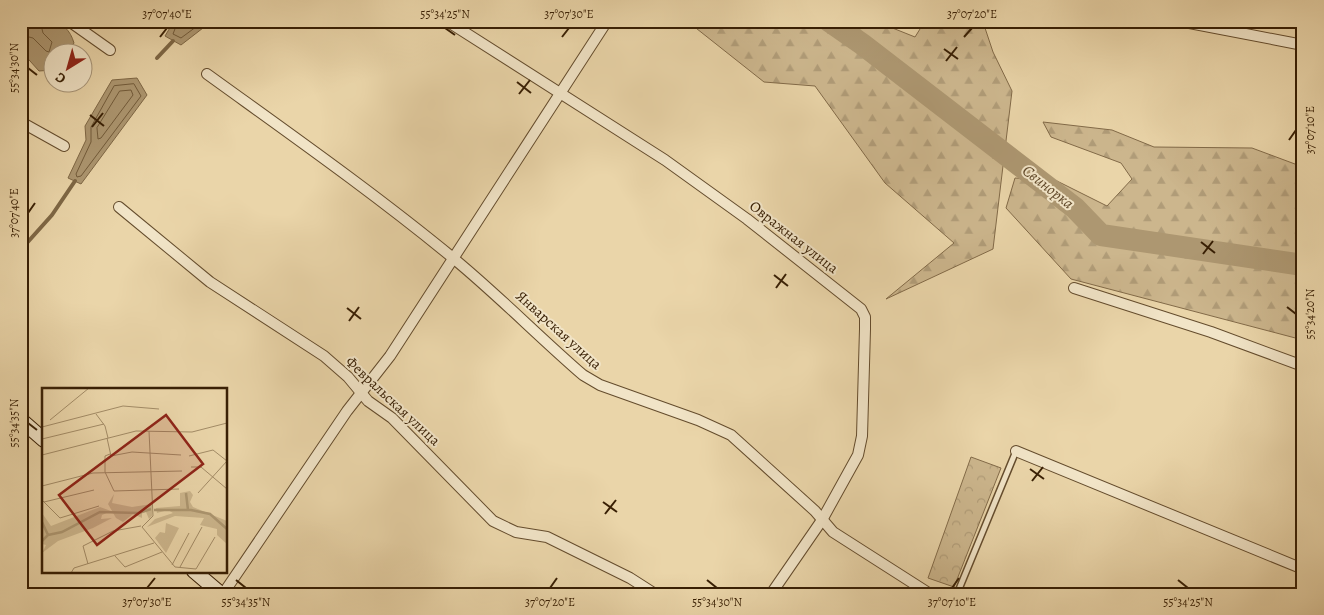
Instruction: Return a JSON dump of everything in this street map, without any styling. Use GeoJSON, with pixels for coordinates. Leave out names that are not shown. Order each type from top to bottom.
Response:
{"type":"FeatureCollection","features":[{"type":"Feature","properties":{"kind":"main road"},"geometry":{"type":"LineString","coordinates":[[21,420],[42,438]]}},
{"type":"Feature","properties":{"kind":"main road"},"geometry":{"type":"LineString","coordinates":[[195,572],[222,594]]}},
{"type":"Feature","properties":{"kind":"street"},"geometry":{"type":"LineString","coordinates":[[69,21],[110,50]]}},
{"type":"Feature","properties":{"kind":"street","name":"Овражная улица"},"geometry":{"type":"LineString","coordinates":[[447,21],[560,95],[665,160],[717,197],[861,310],[865,316],[861,446],[858,456],[822,520],[771,594]]}},
{"type":"Feature","properties":{"kind":"street"},"geometry":{"type":"LineString","coordinates":[[222,594],[360,394],[390,356],[606,21]]}},
{"type":"Feature","properties":{"kind":"street"},"geometry":{"type":"LineString","coordinates":[[1179,21],[1303,45]]}},
{"type":"Feature","properties":{"kind":"street","name":"Январская улица"},"geometry":{"type":"LineString","coordinates":[[207,74],[357,183],[453,258],[491,290],[583,375],[600,385],[698,420],[731,435],[815,511],[834,532],[930,594]]}},
{"type":"Feature","properties":{"kind":"street"},"geometry":{"type":"LineString","coordinates":[[21,122],[64,146]]}},
{"type":"Feature","properties":{"kind":"street","name":"Февральская улица"},"geometry":{"type":"LineString","coordinates":[[119,207],[210,282],[324,356],[348,377],[360,394],[392,418],[493,520],[516,532],[554,540],[630,578],[655,594]]}},
{"type":"Feature","properties":{"kind":"street"},"geometry":{"type":"LineString","coordinates":[[1074,288],[1211,332],[1303,366]]}},
{"type":"Feature","properties":{"kind":"street"},"geometry":{"type":"LineString","coordinates":[[1016,451],[1303,569]]}},
{"type":"Feature","properties":{"kind":"lane"},"geometry":{"type":"LineString","coordinates":[[957,594],[1016,451]]}},
{"type":"Feature","properties":{"kind":"green space"},"geometry":{"type":"Polygon","coordinates":[[[687,21],[855,21],[880,23],[915,37],[925,21],[983,22],[993,52],[1012,91],[993,249],[886,299],[954,243],[885,183],[815,86],[764,82],[687,21]]]}},
{"type":"Feature","properties":{"kind":"green space"},"geometry":{"type":"Polygon","coordinates":[[[1043,122],[1112,130],[1154,147],[1252,148],[1303,167],[1303,340],[1071,279],[1006,208],[1015,178],[1057,181],[1107,206],[1132,179],[1121,163],[1051,137],[1043,122]]]}},
{"type":"Feature","properties":{"kind":"green space"},"geometry":{"type":"Polygon","coordinates":[[[971,457],[1001,468],[954,587],[928,578],[971,457]]]}},
{"type":"Feature","properties":{"kind":"water"},"geometry":{"type":"Polygon","coordinates":[[[21,21],[46,21],[60,24],[66,28],[74,42],[42,42],[42,71],[39,71],[21,51],[21,21]]]}},
{"type":"Feature","properties":{"kind":"water"},"geometry":{"type":"Polygon","coordinates":[[[174,21],[212,21],[181,45],[165,36],[174,21]]]}},
{"type":"Feature","properties":{"kind":"water"},"geometry":{"type":"Polygon","coordinates":[[[137,78],[147,95],[81,184],[68,178],[86,140],[85,126],[112,80],[137,78]]]}},
{"type":"Feature","properties":{"kind":"waterway","name":"Свинорка"},"geometry":{"type":"LineString","coordinates":[[829,21],[862,44],[1075,208],[1101,235],[1303,265]]}},
{"type":"Feature","properties":{"kind":"waterway"},"geometry":{"type":"LineString","coordinates":[[157,58],[173,41]]}},
{"type":"Feature","properties":{"kind":"waterway"},"geometry":{"type":"LineString","coordinates":[[26,272],[26,244],[52,215],[75,181]]}}]}
